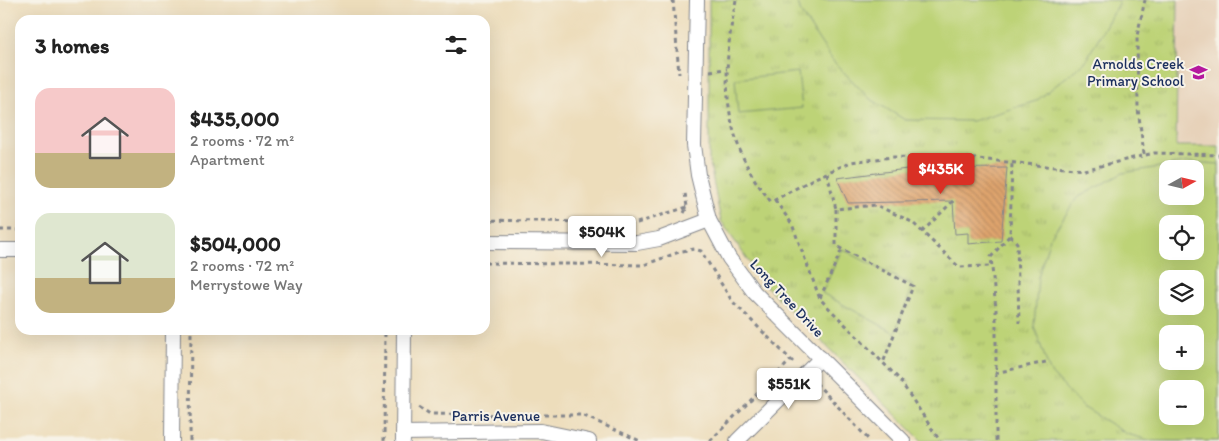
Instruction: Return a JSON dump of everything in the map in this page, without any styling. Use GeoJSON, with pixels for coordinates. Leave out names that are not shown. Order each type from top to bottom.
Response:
{"type":"FeatureCollection","features":[{"type":"Feature","properties":{"kind":"street","name":"Long Tree Drive"},"geometry":{"type":"LineString","coordinates":[[697,0],[694,145],[698,175],[709,220],[729,258],[754,292],[903,441]]}},
{"type":"Feature","properties":{"kind":"street"},"geometry":{"type":"LineString","coordinates":[[490,242],[638,243],[659,239],[709,220]]}},
{"type":"Feature","properties":{"kind":"street"},"geometry":{"type":"LineString","coordinates":[[0,250],[15,250]]}},
{"type":"Feature","properties":{"kind":"street"},"geometry":{"type":"LineString","coordinates":[[172,441],[173,335]]}},
{"type":"Feature","properties":{"kind":"street"},"geometry":{"type":"LineString","coordinates":[[403,437],[404,335]]}},
{"type":"Feature","properties":{"kind":"street"},"geometry":{"type":"LineString","coordinates":[[737,441],[821,358]]}},
{"type":"Feature","properties":{"kind":"street","name":"Parris Avenue"},"geometry":{"type":"LineString","coordinates":[[403,437],[541,431],[589,441]]}},
{"type":"Feature","properties":{"kind":"path"},"geometry":{"type":"LineString","coordinates":[[736,0],[727,43],[730,111],[735,138],[751,174],[771,202],[851,162],[892,157],[978,159],[1084,170],[1144,154],[1219,154]]}},
{"type":"Feature","properties":{"kind":"path"},"geometry":{"type":"LineString","coordinates":[[1144,154],[1138,109],[1138,36],[1145,0]]}},
{"type":"Feature","properties":{"kind":"path"},"geometry":{"type":"LineString","coordinates":[[996,441],[996,310],[992,257],[1010,235],[1012,162]]}},
{"type":"Feature","properties":{"kind":"path"},"geometry":{"type":"LineString","coordinates":[[826,173],[836,208],[836,246],[913,286],[883,363]]}},
{"type":"Feature","properties":{"kind":"path"},"geometry":{"type":"LineString","coordinates":[[775,200],[792,224],[820,299],[883,363],[914,399],[940,441]]}},
{"type":"Feature","properties":{"kind":"path"},"geometry":{"type":"LineString","coordinates":[[922,232],[953,202]]}},
{"type":"Feature","properties":{"kind":"path"},"geometry":{"type":"LineString","coordinates":[[836,208],[876,205],[912,222],[959,267],[992,266]]}},
{"type":"Feature","properties":{"kind":"path"},"geometry":{"type":"LineString","coordinates":[[490,220],[637,223],[687,207]]}},
{"type":"Feature","properties":{"kind":"path"},"geometry":{"type":"LineString","coordinates":[[0,230],[15,230]]}},
{"type":"Feature","properties":{"kind":"path"},"geometry":{"type":"LineString","coordinates":[[1010,235],[1017,243],[1019,323]]}},
{"type":"Feature","properties":{"kind":"path"},"geometry":{"type":"LineString","coordinates":[[490,263],[644,265],[682,251],[695,249],[701,252],[732,301],[791,360],[710,441]]}},
{"type":"Feature","properties":{"kind":"path"},"geometry":{"type":"LineString","coordinates":[[820,299],[842,249]]}},
{"type":"Feature","properties":{"kind":"path"},"geometry":{"type":"LineString","coordinates":[[190,441],[191,335]]}},
{"type":"Feature","properties":{"kind":"path"},"geometry":{"type":"LineString","coordinates":[[384,441],[385,335]]}},
{"type":"Feature","properties":{"kind":"path"},"geometry":{"type":"LineString","coordinates":[[995,373],[1046,362]]}},
{"type":"Feature","properties":{"kind":"path"},"geometry":{"type":"LineString","coordinates":[[818,384],[870,441]]}},
{"type":"Feature","properties":{"kind":"path"},"geometry":{"type":"LineString","coordinates":[[415,401],[420,410],[430,414],[519,415]]}},
{"type":"Feature","properties":{"kind":"path"},"geometry":{"type":"LineString","coordinates":[[537,415],[582,415],[640,441]]}},
{"type":"Feature","properties":{"kind":"shaded area","name":"Arnolds Creek Primary School"},"geometry":{"type":"Polygon","coordinates":[[[1178,0],[1219,0],[1219,146],[1176,146],[1178,0]]]}},
{"type":"Feature","properties":{"kind":"green space"},"geometry":{"type":"Polygon","coordinates":[[[709,0],[1178,0],[1176,146],[1219,146],[1219,441],[922,441],[765,285],[721,221],[709,159],[709,0]]]}},
{"type":"Feature","properties":{"kind":"green space"},"geometry":{"type":"Polygon","coordinates":[[[797,0],[1120,0],[1085,62],[1036,101],[972,121],[905,120],[869,98],[833,61],[801,13],[797,0]]]}},
{"type":"Feature","properties":{"kind":"green space"},"geometry":{"type":"Polygon","coordinates":[[[798,72],[802,108],[738,114],[735,79],[798,72]]]}},
{"type":"Feature","properties":{"kind":"green space"},"geometry":{"type":"Polygon","coordinates":[[[1204,163],[1219,164],[1219,441],[1152,441],[1127,434],[1083,407],[1050,372],[1034,326],[1038,277],[1050,238],[1077,198],[1123,173],[1159,167],[1159,205],[1204,205],[1204,163]]]}},
{"type":"Feature","properties":{"kind":"green space"},"geometry":{"type":"Polygon","coordinates":[[[842,249],[913,286],[895,333],[822,293],[842,249]]]}},
{"type":"Feature","properties":{"kind":"building"},"geometry":{"type":"Polygon","coordinates":[[[1007,168],[1001,241],[968,244],[968,233],[955,234],[953,201],[848,203],[837,178],[907,169],[1007,168]]]}},
{"type":"Feature","properties":{"kind":"place","name":"Arnolds Creek Primary School"},"geometry":{"type":"Point","coordinates":[1198,73]}}]}
